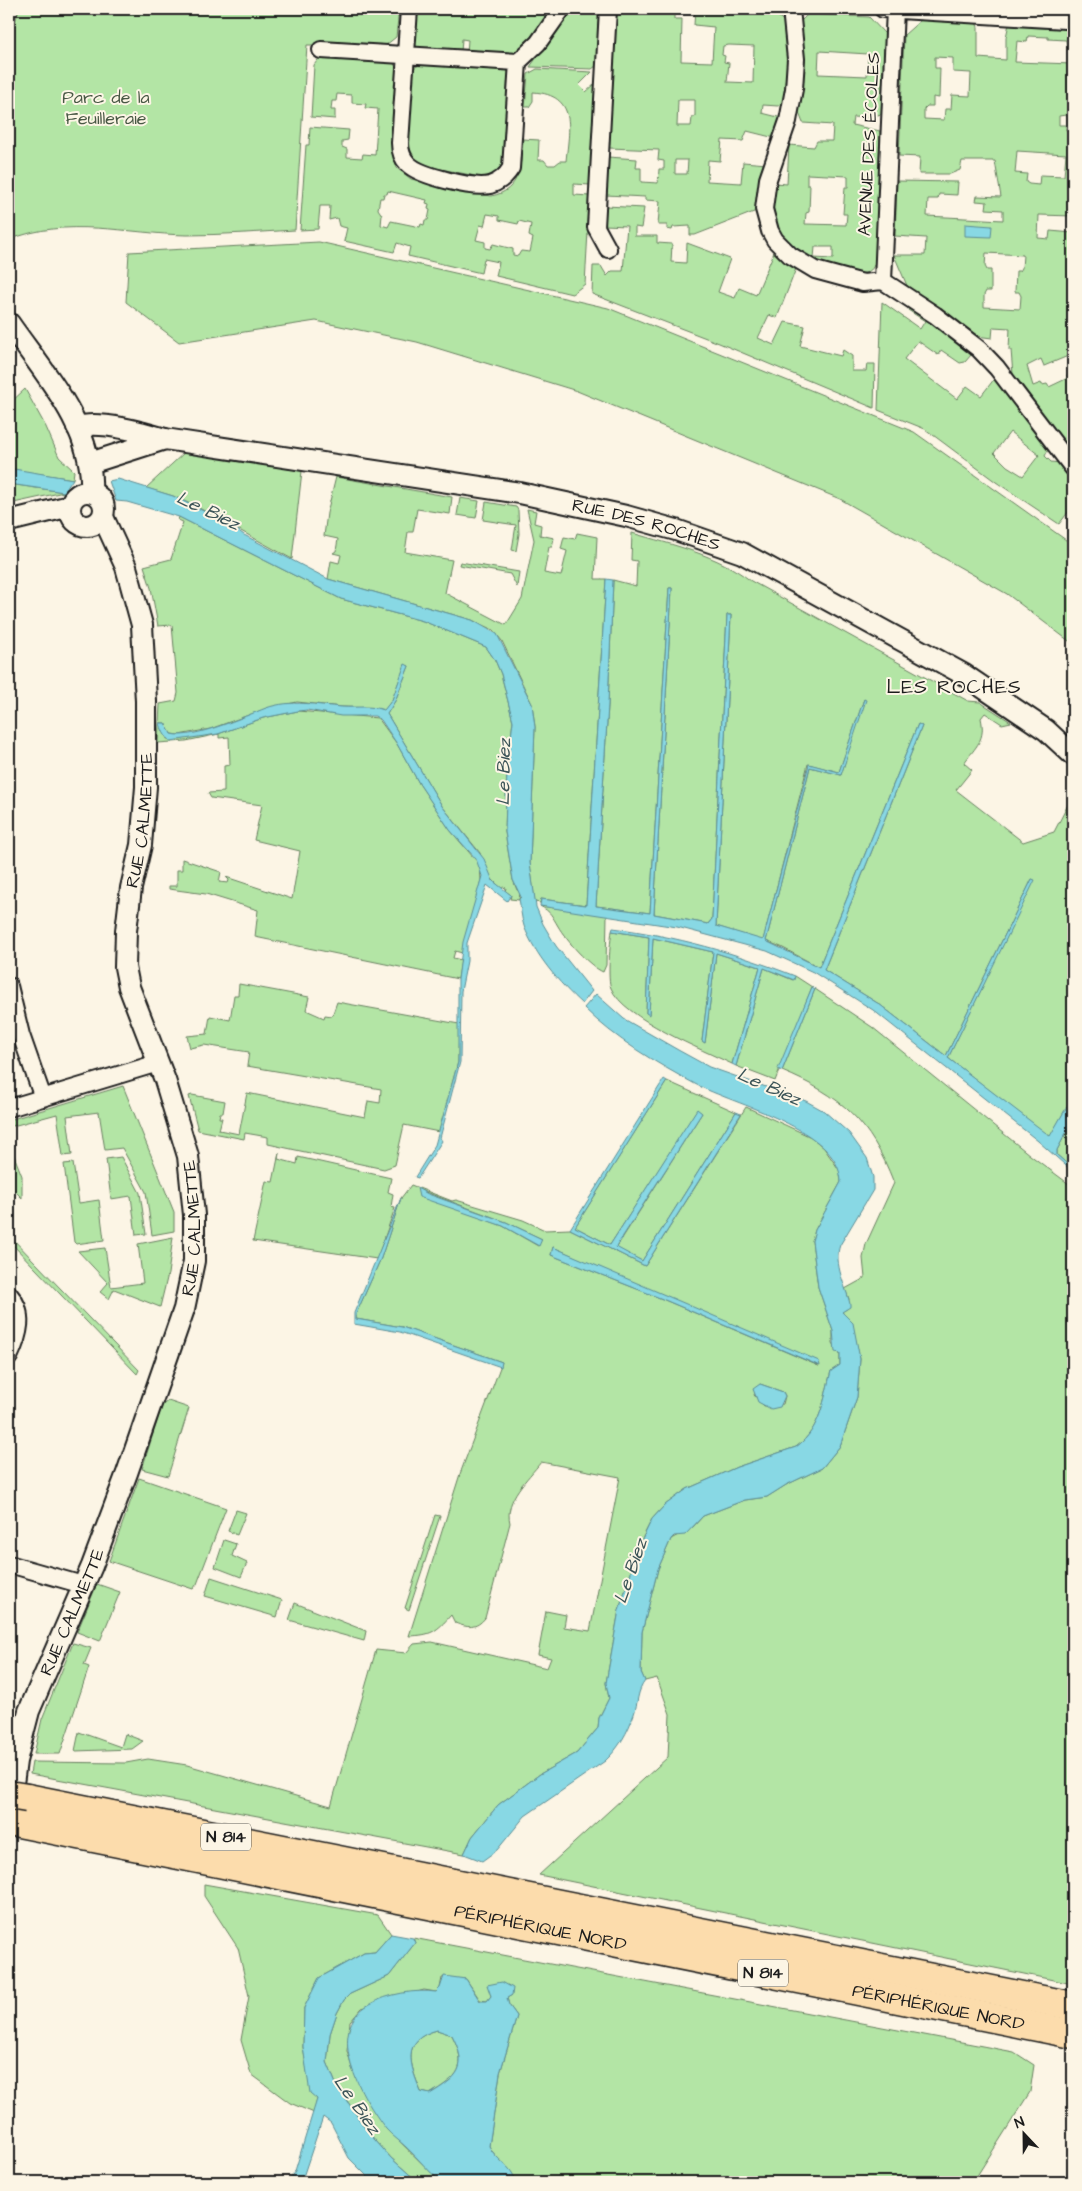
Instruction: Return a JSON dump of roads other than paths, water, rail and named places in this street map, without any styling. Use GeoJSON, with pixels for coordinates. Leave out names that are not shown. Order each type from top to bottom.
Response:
{"type":"FeatureCollection","features":[{"type":"Feature","properties":{"kind":"highway","name":"PÉRIPHÉRIQUE NORD"},"geometry":{"type":"LineString","coordinates":[[13,1808],[36,1827],[1073,2034]]}},
{"type":"Feature","properties":{"kind":"highway","name":"PÉRIPHÉRIQUE NORD"},"geometry":{"type":"LineString","coordinates":[[13,1808],[424,1876],[1073,2006]]}},
{"type":"Feature","properties":{"kind":"street"},"geometry":{"type":"LineString","coordinates":[[409,9],[400,143],[403,157],[409,165],[423,173],[481,186],[500,181],[511,168],[518,62],[538,43],[562,9]]}},
{"type":"Feature","properties":{"kind":"street"},"geometry":{"type":"LineString","coordinates":[[608,9],[596,227],[608,249]]}},
{"type":"Feature","properties":{"kind":"street"},"geometry":{"type":"LineString","coordinates":[[791,9],[796,59],[794,89],[788,121],[768,179],[764,209],[766,221],[772,235],[790,255],[828,276],[863,283],[883,281],[906,294],[979,349],[1023,400],[1073,468]]}},
{"type":"Feature","properties":{"kind":"street"},"geometry":{"type":"LineString","coordinates":[[891,9],[1066,20],[1073,18]]}},
{"type":"Feature","properties":{"kind":"street","name":"AVENUE DES ÉCOLES"},"geometry":{"type":"LineString","coordinates":[[883,281],[891,9]]}},
{"type":"Feature","properties":{"kind":"street"},"geometry":{"type":"LineString","coordinates":[[321,50],[518,62]]}},
{"type":"Feature","properties":{"kind":"street"},"geometry":{"type":"LineString","coordinates":[[9,323],[62,401],[77,428],[90,463],[91,492]]}},
{"type":"Feature","properties":{"kind":"street","name":"RUE DES ROCHES"},"geometry":{"type":"LineString","coordinates":[[77,428],[86,424],[133,430],[165,439],[520,493],[626,516],[676,530],[742,553],[963,674],[1046,730],[1073,755]]}},
{"type":"Feature","properties":{"kind":"street","name":"RUE DES ROCHES"},"geometry":{"type":"LineString","coordinates":[[90,463],[165,439]]}},
{"type":"Feature","properties":{"kind":"street"},"geometry":{"type":"LineString","coordinates":[[9,521],[70,506],[78,494],[91,492],[97,494],[104,504],[103,517],[98,522],[85,526],[73,519],[70,506]]}},
{"type":"Feature","properties":{"kind":"street","name":"RUE CALMETTE"},"geometry":{"type":"LineString","coordinates":[[13,1808],[16,1761],[28,1712],[83,1585],[166,1362],[184,1309],[192,1276],[195,1241],[192,1184],[181,1131],[132,997],[125,967],[129,905],[141,844],[146,787],[147,709],[142,625],[126,567],[103,517]]}},
{"type":"Feature","properties":{"kind":"street"},"geometry":{"type":"LineString","coordinates":[[9,986],[21,1035],[43,1098]]}},
{"type":"Feature","properties":{"kind":"street"},"geometry":{"type":"LineString","coordinates":[[9,1108],[158,1064]]}},
{"type":"Feature","properties":{"kind":"street"},"geometry":{"type":"LineString","coordinates":[[9,1294],[17,1306],[21,1317],[9,1357]]}},
{"type":"Feature","properties":{"kind":"street"},"geometry":{"type":"LineString","coordinates":[[9,1564],[83,1585]]}},
{"type":"Feature","properties":{"kind":"water"},"geometry":{"type":"Polygon","coordinates":[[[965,224],[992,226],[991,237],[965,236],[965,224]]]}},
{"type":"Feature","properties":{"kind":"water"},"geometry":{"type":"Polygon","coordinates":[[[9,469],[73,479],[64,492],[9,484],[9,469]]]}},
{"type":"Feature","properties":{"kind":"water"},"geometry":{"type":"Polygon","coordinates":[[[118,479],[173,496],[228,523],[244,535],[328,579],[472,620],[497,634],[532,704],[535,727],[530,863],[536,907],[543,924],[556,946],[592,991],[582,1004],[556,978],[541,958],[523,923],[519,899],[521,897],[513,880],[505,832],[507,769],[513,721],[501,674],[495,660],[486,647],[423,621],[341,599],[179,517],[127,502],[116,501],[109,481],[118,479]]]}},
{"type":"Feature","properties":{"kind":"water"},"geometry":{"type":"Polygon","coordinates":[[[606,579],[613,580],[608,705],[596,906],[650,913],[669,588],[672,588],[654,914],[708,924],[712,919],[727,615],[731,615],[716,926],[763,940],[809,764],[839,772],[864,699],[866,700],[841,775],[810,767],[766,941],[819,967],[918,724],[922,726],[824,970],[879,1004],[946,1056],[1032,879],[1035,880],[948,1058],[1050,1136],[1073,1096],[1073,1120],[1057,1150],[1057,1155],[1073,1169],[1073,1172],[1038,1141],[873,1010],[813,972],[767,951],[677,927],[540,906],[541,899],[586,905],[606,579]]]}},
{"type":"Feature","properties":{"kind":"water"},"geometry":{"type":"Polygon","coordinates":[[[405,664],[409,666],[395,701],[387,714],[442,806],[484,859],[493,881],[511,895],[507,901],[487,885],[467,943],[467,961],[461,991],[460,1062],[440,1138],[442,1141],[418,1178],[415,1177],[435,1145],[458,1062],[458,979],[463,942],[482,876],[476,859],[450,830],[420,785],[397,744],[381,720],[375,716],[341,716],[307,710],[298,711],[263,718],[218,734],[171,741],[165,735],[160,723],[165,723],[171,734],[181,735],[205,731],[276,705],[304,703],[342,707],[369,707],[384,710],[392,700],[405,664]]]}},
{"type":"Feature","properties":{"kind":"water"},"geometry":{"type":"Polygon","coordinates":[[[613,928],[683,941],[728,953],[795,976],[794,980],[764,968],[736,1066],[732,1064],[760,967],[716,953],[705,1043],[702,1041],[713,952],[653,938],[649,1015],[646,1013],[649,937],[612,931],[613,928]]]}},
{"type":"Feature","properties":{"kind":"water"},"geometry":{"type":"Polygon","coordinates":[[[812,987],[815,989],[782,1071],[778,1069],[812,987]]]}},
{"type":"Feature","properties":{"kind":"water"},"geometry":{"type":"Polygon","coordinates":[[[596,994],[624,1019],[709,1067],[806,1101],[824,1111],[849,1133],[867,1158],[873,1177],[873,1190],[840,1245],[838,1252],[839,1267],[850,1304],[850,1307],[842,1312],[853,1323],[860,1359],[857,1397],[840,1446],[822,1468],[786,1485],[767,1497],[745,1500],[703,1516],[685,1535],[674,1536],[671,1539],[658,1569],[642,1632],[641,1672],[645,1681],[639,1693],[632,1721],[626,1733],[615,1751],[605,1761],[525,1816],[497,1850],[482,1861],[464,1854],[472,1837],[498,1805],[540,1774],[577,1753],[598,1728],[599,1718],[609,1698],[606,1683],[619,1610],[640,1544],[652,1519],[665,1505],[687,1489],[737,1467],[796,1447],[804,1440],[816,1422],[831,1371],[840,1365],[840,1353],[835,1352],[833,1331],[818,1287],[812,1241],[815,1230],[841,1182],[836,1163],[823,1147],[804,1133],[758,1110],[695,1084],[622,1040],[584,1008],[596,994]]]}},
{"type":"Feature","properties":{"kind":"water"},"geometry":{"type":"Polygon","coordinates":[[[664,1079],[667,1081],[575,1227],[610,1245],[697,1109],[702,1113],[616,1247],[642,1261],[736,1112],[741,1114],[645,1266],[570,1229],[664,1079]]]}},
{"type":"Feature","properties":{"kind":"water"},"geometry":{"type":"Polygon","coordinates":[[[417,1188],[428,1194],[506,1222],[542,1239],[539,1246],[503,1226],[419,1197],[417,1188]]]}},
{"type":"Feature","properties":{"kind":"water"},"geometry":{"type":"Polygon","coordinates":[[[401,1198],[381,1258],[356,1314],[356,1319],[402,1327],[502,1362],[501,1367],[400,1332],[354,1324],[354,1313],[401,1198]]]}},
{"type":"Feature","properties":{"kind":"water"},"geometry":{"type":"Polygon","coordinates":[[[553,1247],[819,1361],[820,1366],[660,1298],[551,1255],[553,1247]]]}},
{"type":"Feature","properties":{"kind":"water"},"geometry":{"type":"Polygon","coordinates":[[[760,1384],[783,1392],[785,1396],[780,1407],[771,1409],[758,1402],[753,1389],[760,1384]]]}},
{"type":"Feature","properties":{"kind":"water"},"geometry":{"type":"Polygon","coordinates":[[[391,1934],[413,1938],[415,1943],[389,1976],[350,1994],[344,2000],[337,2013],[330,2034],[327,2062],[336,2084],[367,2131],[391,2158],[418,2182],[373,2182],[349,2158],[331,2123],[323,2117],[302,2180],[287,2182],[295,2171],[317,2099],[310,2093],[303,2047],[304,2008],[319,1978],[364,1953],[375,1952],[391,1934]]]}},
{"type":"Feature","properties":{"kind":"water"},"geometry":{"type":"Polygon","coordinates":[[[444,1976],[466,1979],[480,2001],[487,2001],[491,1996],[487,1985],[502,1982],[513,1988],[512,1995],[507,1998],[509,2005],[517,2016],[500,2073],[489,2146],[511,2171],[516,2182],[441,2182],[386,2129],[376,2116],[358,2083],[351,2065],[348,2047],[349,2030],[356,2016],[370,2004],[385,1997],[411,1992],[436,1992],[440,1988],[444,1976]],[[437,2030],[425,2034],[417,2040],[413,2047],[411,2063],[421,2092],[430,2094],[454,2077],[458,2070],[460,2056],[452,2035],[437,2030]]]}},
{"type":"Feature","properties":{"kind":"district","name":"LES ROCHES"},"geometry":{"type":"Point","coordinates":[954,687]}},
{"type":"Feature","properties":{"kind":"park label","name":"Parc de la Feuilleraie"},"geometry":{"type":"Point","coordinates":[106,107]}},
{"type":"Feature","properties":{"kind":"water label","name":"Le Biez"},"geometry":{"type":"Point","coordinates":[208,511]}},
{"type":"Feature","properties":{"kind":"water label","name":"Le Biez"},"geometry":{"type":"Point","coordinates":[504,772]}},
{"type":"Feature","properties":{"kind":"water label","name":"Le Biez"},"geometry":{"type":"Point","coordinates":[769,1087]}},
{"type":"Feature","properties":{"kind":"water label","name":"Le Biez"},"geometry":{"type":"Point","coordinates":[631,1571]}},
{"type":"Feature","properties":{"kind":"water label","name":"Le Biez"},"geometry":{"type":"Point","coordinates":[357,2105]}}]}
